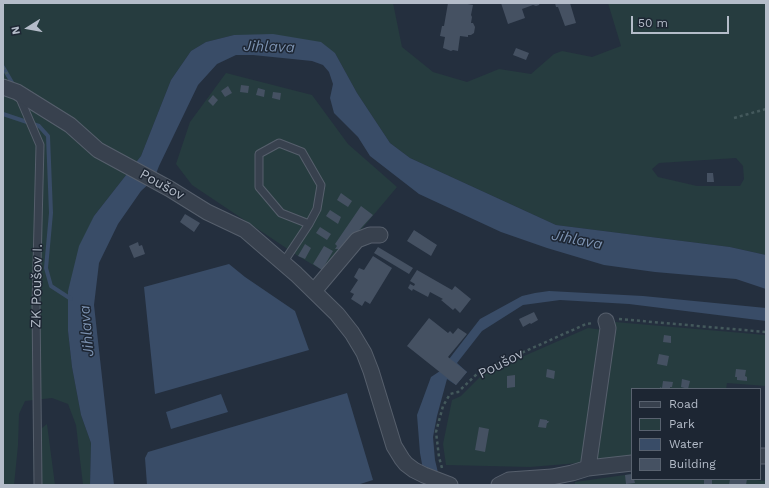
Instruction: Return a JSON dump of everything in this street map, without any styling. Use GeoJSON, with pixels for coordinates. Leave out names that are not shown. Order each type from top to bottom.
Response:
{"type":"FeatureCollection","features":[{"type":"Feature","properties":{"kind":"street","name":"Poušov"},"geometry":{"type":"LineString","coordinates":[[3,87],[17,92],[70,125],[98,150],[170,189],[207,212],[245,230],[296,274],[337,314],[364,353],[394,446],[402,459],[414,470],[424,475],[446,479]]}},
{"type":"Feature","properties":{"kind":"street"},"geometry":{"type":"LineString","coordinates":[[314,291],[357,240],[370,235],[380,235]]}},
{"type":"Feature","properties":{"kind":"street"},"geometry":{"type":"LineString","coordinates":[[588,468],[608,328],[606,321]]}},
{"type":"Feature","properties":{"kind":"street"},"geometry":{"type":"LineString","coordinates":[[504,482],[552,477],[572,474],[588,468],[631,463]]}},
{"type":"Feature","properties":{"kind":"lane","name":"ZK Poušov I."},"geometry":{"type":"LineString","coordinates":[[17,92],[40,145],[36,305],[38,485]]}},
{"type":"Feature","properties":{"kind":"lane"},"geometry":{"type":"LineString","coordinates":[[283,263],[309,224],[317,209],[321,185],[302,152],[279,144],[259,154],[259,187],[281,213],[309,224]]}},
{"type":"Feature","properties":{"kind":"lane"},"geometry":{"type":"LineString","coordinates":[[504,482],[525,485]]}},
{"type":"Feature","properties":{"kind":"path"},"geometry":{"type":"LineString","coordinates":[[734,118],[766,109]]}},
{"type":"Feature","properties":{"kind":"path","name":"Poušov"},"geometry":{"type":"LineString","coordinates":[[446,479],[439,457],[436,432],[443,406],[450,394],[458,392],[479,372],[492,366],[586,324],[615,319],[766,332]]}},
{"type":"Feature","properties":{"kind":"green space"},"geometry":{"type":"Polygon","coordinates":[[[3,3],[393,3],[402,47],[433,72],[467,82],[499,69],[531,74],[554,54],[562,51],[592,57],[621,46],[608,3],[766,3],[766,255],[730,247],[556,225],[410,158],[390,143],[357,93],[335,53],[234,35],[206,42],[191,51],[171,80],[141,156],[94,216],[68,291],[68,331],[72,367],[81,415],[91,443],[90,485],[83,485],[76,425],[68,404],[52,398],[25,401],[19,414],[14,485],[3,485],[3,3]],[[736,158],[659,163],[652,169],[658,177],[697,186],[740,186],[744,179],[743,166],[736,158]]]}},
{"type":"Feature","properties":{"kind":"green space"},"geometry":{"type":"Polygon","coordinates":[[[226,73],[312,95],[348,144],[397,187],[325,273],[192,185],[176,164],[190,122],[226,73]]]}},
{"type":"Feature","properties":{"kind":"green space"},"geometry":{"type":"Polygon","coordinates":[[[615,322],[766,335],[766,386],[727,383],[726,388],[631,388],[631,459],[598,462],[594,458],[615,322]]]}},
{"type":"Feature","properties":{"kind":"green space"},"geometry":{"type":"Polygon","coordinates":[[[588,328],[603,330],[582,459],[579,463],[530,467],[446,465],[443,444],[452,400],[461,396],[483,374],[588,328]]]}},
{"type":"Feature","properties":{"kind":"green space"},"geometry":{"type":"Polygon","coordinates":[[[47,424],[55,485],[34,485],[33,435],[47,424]]]}},
{"type":"Feature","properties":{"kind":"green space"},"geometry":{"type":"Polygon","coordinates":[[[631,474],[631,480],[756,480],[766,481],[766,485],[575,485],[575,482],[631,474]]]}},
{"type":"Feature","properties":{"kind":"water","name":"Jihlava"},"geometry":{"type":"Polygon","coordinates":[[[273,34],[321,42],[335,53],[357,93],[390,143],[410,158],[556,225],[730,247],[766,255],[766,289],[736,279],[655,272],[604,265],[547,248],[501,232],[419,194],[370,156],[358,137],[334,113],[330,98],[333,84],[329,72],[323,65],[312,61],[253,55],[236,55],[217,64],[198,85],[154,179],[141,191],[118,224],[99,263],[94,305],[114,485],[90,485],[91,443],[81,415],[72,367],[68,331],[68,291],[79,246],[94,216],[141,156],[171,80],[191,51],[206,42],[234,35],[273,34]]]}},
{"type":"Feature","properties":{"kind":"water"},"geometry":{"type":"Polygon","coordinates":[[[229,264],[245,277],[295,311],[309,350],[155,394],[144,287],[229,264]]]}},
{"type":"Feature","properties":{"kind":"water"},"geometry":{"type":"Polygon","coordinates":[[[549,291],[643,296],[766,308],[766,321],[629,304],[560,300],[523,305],[482,331],[457,363],[467,372],[456,385],[447,379],[433,437],[435,460],[441,485],[427,485],[420,453],[417,415],[431,377],[440,371],[480,319],[522,296],[549,291]]]}},
{"type":"Feature","properties":{"kind":"water"},"geometry":{"type":"Polygon","coordinates":[[[347,393],[373,480],[357,485],[147,485],[145,458],[148,452],[347,393]]]}},
{"type":"Feature","properties":{"kind":"water"},"geometry":{"type":"Polygon","coordinates":[[[221,394],[228,412],[171,429],[166,412],[221,394]]]}},
{"type":"Feature","properties":{"kind":"building"},"geometry":{"type":"Polygon","coordinates":[[[448,3],[473,5],[471,23],[473,23],[475,27],[474,33],[468,35],[468,37],[460,36],[458,51],[451,51],[443,48],[445,37],[440,36],[442,26],[444,26],[448,3]]]}},
{"type":"Feature","properties":{"kind":"building"},"geometry":{"type":"Polygon","coordinates":[[[501,3],[540,3],[536,6],[533,5],[522,9],[525,18],[508,24],[501,3]]]}},
{"type":"Feature","properties":{"kind":"building"},"geometry":{"type":"Polygon","coordinates":[[[555,3],[570,3],[576,23],[565,26],[555,3]]]}},
{"type":"Feature","properties":{"kind":"building"},"geometry":{"type":"Polygon","coordinates":[[[516,48],[529,53],[526,60],[513,55],[516,48]]]}},
{"type":"Feature","properties":{"kind":"building"},"geometry":{"type":"Polygon","coordinates":[[[241,85],[249,86],[248,93],[240,92],[241,85]]]}},
{"type":"Feature","properties":{"kind":"building"},"geometry":{"type":"Polygon","coordinates":[[[228,86],[232,93],[225,97],[221,91],[228,86]]]}},
{"type":"Feature","properties":{"kind":"building"},"geometry":{"type":"Polygon","coordinates":[[[258,88],[265,90],[264,97],[256,95],[258,88]]]}},
{"type":"Feature","properties":{"kind":"building"},"geometry":{"type":"Polygon","coordinates":[[[273,92],[281,93],[280,100],[272,98],[273,92]]]}},
{"type":"Feature","properties":{"kind":"building"},"geometry":{"type":"Polygon","coordinates":[[[213,95],[218,100],[213,106],[208,101],[213,95]]]}},
{"type":"Feature","properties":{"kind":"building"},"geometry":{"type":"Polygon","coordinates":[[[707,173],[713,173],[714,182],[707,182],[707,173]]]}},
{"type":"Feature","properties":{"kind":"building"},"geometry":{"type":"Polygon","coordinates":[[[341,193],[352,201],[348,207],[337,200],[341,193]]]}},
{"type":"Feature","properties":{"kind":"building"},"geometry":{"type":"Polygon","coordinates":[[[361,206],[373,215],[342,249],[335,249],[337,246],[335,244],[361,206]]]}},
{"type":"Feature","properties":{"kind":"building"},"geometry":{"type":"Polygon","coordinates":[[[330,210],[341,217],[338,224],[326,216],[330,210]]]}},
{"type":"Feature","properties":{"kind":"building"},"geometry":{"type":"Polygon","coordinates":[[[185,214],[200,223],[194,232],[180,222],[185,214]]]}},
{"type":"Feature","properties":{"kind":"building"},"geometry":{"type":"Polygon","coordinates":[[[320,227],[331,234],[327,240],[316,233],[320,227]]]}},
{"type":"Feature","properties":{"kind":"building"},"geometry":{"type":"Polygon","coordinates":[[[414,230],[437,245],[431,256],[407,241],[414,230]]]}},
{"type":"Feature","properties":{"kind":"building"},"geometry":{"type":"Polygon","coordinates":[[[138,242],[139,246],[142,245],[145,254],[134,258],[129,246],[138,242]]]}},
{"type":"Feature","properties":{"kind":"building"},"geometry":{"type":"Polygon","coordinates":[[[305,244],[311,248],[305,259],[298,256],[305,244]]]}},
{"type":"Feature","properties":{"kind":"building"},"geometry":{"type":"Polygon","coordinates":[[[324,246],[333,251],[322,270],[313,264],[324,246]]]}},
{"type":"Feature","properties":{"kind":"building"},"geometry":{"type":"Polygon","coordinates":[[[378,247],[413,268],[409,274],[374,253],[378,247]]]}},
{"type":"Feature","properties":{"kind":"building"},"geometry":{"type":"Polygon","coordinates":[[[373,256],[392,268],[370,304],[365,301],[362,306],[351,299],[354,294],[350,292],[358,280],[354,277],[359,268],[364,270],[373,256]]]}},
{"type":"Feature","properties":{"kind":"building"},"geometry":{"type":"Polygon","coordinates":[[[417,270],[452,290],[455,286],[471,299],[460,313],[455,308],[453,310],[441,300],[443,299],[430,292],[428,297],[413,289],[412,291],[408,288],[410,284],[414,286],[415,284],[410,281],[417,270]]]}},
{"type":"Feature","properties":{"kind":"building"},"geometry":{"type":"Polygon","coordinates":[[[534,312],[538,320],[523,327],[519,319],[534,312]]]}},
{"type":"Feature","properties":{"kind":"building"},"geometry":{"type":"Polygon","coordinates":[[[429,318],[448,333],[450,331],[453,334],[458,328],[467,334],[448,357],[467,372],[456,385],[407,346],[429,318]]]}},
{"type":"Feature","properties":{"kind":"building"},"geometry":{"type":"Polygon","coordinates":[[[664,335],[671,336],[671,343],[663,342],[664,335]]]}},
{"type":"Feature","properties":{"kind":"building"},"geometry":{"type":"Polygon","coordinates":[[[659,354],[669,356],[667,366],[657,364],[659,354]]]}},
{"type":"Feature","properties":{"kind":"building"},"geometry":{"type":"Polygon","coordinates":[[[547,369],[555,371],[554,379],[546,377],[547,369]]]}},
{"type":"Feature","properties":{"kind":"building"},"geometry":{"type":"Polygon","coordinates":[[[736,369],[746,370],[745,376],[747,377],[747,381],[737,380],[737,377],[735,377],[736,369]]]}},
{"type":"Feature","properties":{"kind":"building"},"geometry":{"type":"Polygon","coordinates":[[[515,375],[515,387],[507,388],[507,376],[515,375]]]}},
{"type":"Feature","properties":{"kind":"building"},"geometry":{"type":"Polygon","coordinates":[[[682,379],[690,381],[688,388],[681,387],[682,379]]]}},
{"type":"Feature","properties":{"kind":"building"},"geometry":{"type":"Polygon","coordinates":[[[663,381],[673,382],[672,387],[662,388],[663,381]]]}},
{"type":"Feature","properties":{"kind":"building"},"geometry":{"type":"Polygon","coordinates":[[[540,419],[549,421],[546,428],[538,427],[540,419]]]}},
{"type":"Feature","properties":{"kind":"building"},"geometry":{"type":"Polygon","coordinates":[[[479,427],[489,429],[485,452],[475,450],[479,427]]]}},
{"type":"Feature","properties":{"kind":"building"},"geometry":{"type":"Polygon","coordinates":[[[631,474],[631,480],[634,480],[635,483],[626,484],[625,475],[631,474]]]}},
{"type":"Feature","properties":{"kind":"building"},"geometry":{"type":"Polygon","coordinates":[[[704,480],[712,480],[712,485],[704,484],[704,480]]]}},
{"type":"Feature","properties":{"kind":"building"},"geometry":{"type":"Polygon","coordinates":[[[730,480],[747,480],[746,485],[729,485],[730,480]]]}},
{"type":"Feature","properties":{"kind":"waterway"},"geometry":{"type":"LineString","coordinates":[[3,67],[14,86]]}},
{"type":"Feature","properties":{"kind":"waterway"},"geometry":{"type":"LineString","coordinates":[[3,114],[39,126],[48,136],[51,213],[46,268],[51,286],[71,299]]}}]}
